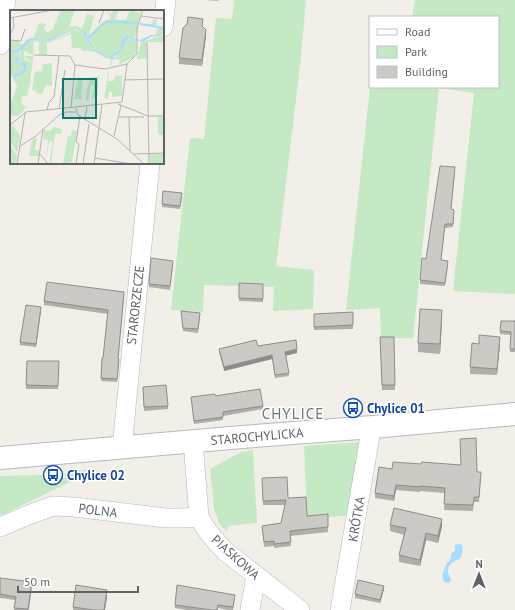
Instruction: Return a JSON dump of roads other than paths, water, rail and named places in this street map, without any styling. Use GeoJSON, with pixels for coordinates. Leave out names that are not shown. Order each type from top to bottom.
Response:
{"type":"FeatureCollection","features":[{"type":"Feature","properties":{"kind":"street"},"geometry":{"type":"LineString","coordinates":[[0,44],[6,0]]}},
{"type":"Feature","properties":{"kind":"street"},"geometry":{"type":"LineString","coordinates":[[164,18],[166,0]]}},
{"type":"Feature","properties":{"kind":"street","name":"STARORZECZE"},"geometry":{"type":"LineString","coordinates":[[122,448],[150,164]]}},
{"type":"Feature","properties":{"kind":"street","name":"STAROCHYLICKA"},"geometry":{"type":"LineString","coordinates":[[0,458],[515,414]]}},
{"type":"Feature","properties":{"kind":"street","name":"KRÓTKA"},"geometry":{"type":"LineString","coordinates":[[340,610],[372,427]]}},
{"type":"Feature","properties":{"kind":"street","name":"PIASKOWA"},"geometry":{"type":"LineString","coordinates":[[193,441],[199,517],[203,524],[225,551],[300,610]]}},
{"type":"Feature","properties":{"kind":"street","name":"POLNA"},"geometry":{"type":"LineString","coordinates":[[0,527],[53,506],[74,507],[166,518],[199,517]]}},
{"type":"Feature","properties":{"kind":"street"},"geometry":{"type":"LineString","coordinates":[[250,610],[256,576]]}},
{"type":"Feature","properties":{"kind":"water"},"geometry":{"type":"Polygon","coordinates":[[[455,545],[462,545],[461,556],[460,559],[453,562],[448,570],[451,580],[449,583],[443,579],[444,570],[446,564],[451,558],[451,554],[455,550],[455,545]]]}},
{"type":"Feature","properties":{"kind":"place","name":"Chylice 01"},"geometry":{"type":"Point","coordinates":[353,408]}},
{"type":"Feature","properties":{"kind":"place","name":"Chylice 02"},"geometry":{"type":"Point","coordinates":[53,475]}},
{"type":"Feature","properties":{"kind":"district","name":"CHYLICE"},"geometry":{"type":"Point","coordinates":[293,414]}}]}
